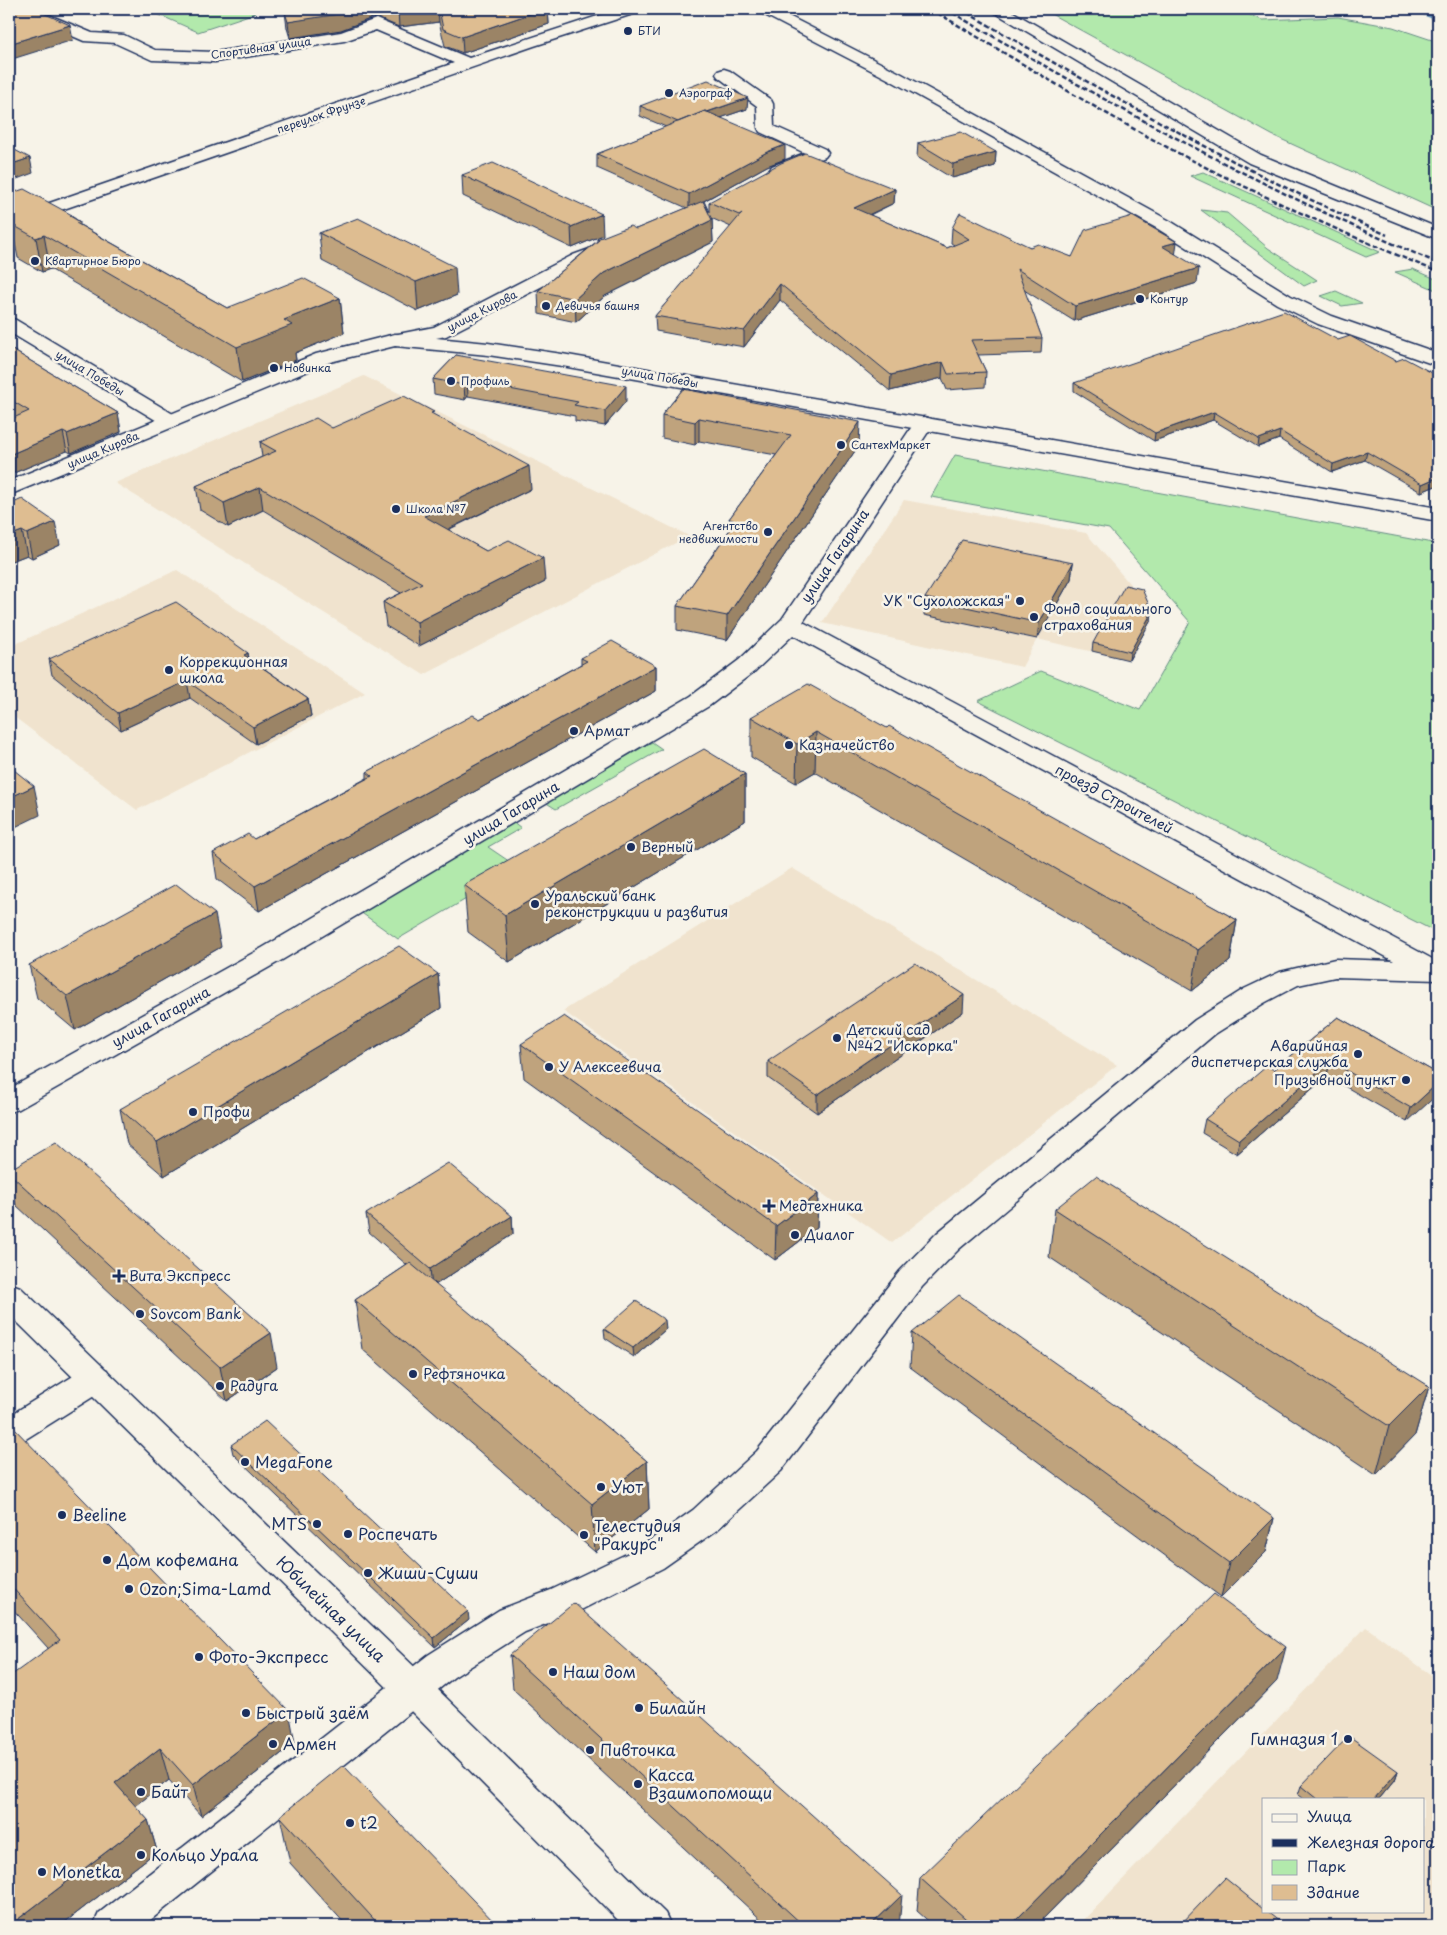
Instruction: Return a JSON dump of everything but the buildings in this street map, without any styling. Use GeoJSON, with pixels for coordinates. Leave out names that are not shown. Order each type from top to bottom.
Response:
{"type":"FeatureCollection","features":[{"type":"Feature","properties":{"kind":"street","name":"Спортивная улица"},"geometry":{"type":"LineString","coordinates":[[22,9],[90,38],[118,38],[152,55],[215,57],[344,36],[376,24],[470,64]]}},
{"type":"Feature","properties":{"kind":"street","name":"переулок Фрунзе"},"geometry":{"type":"LineString","coordinates":[[9,223],[634,9]]}},
{"type":"Feature","properties":{"kind":"street"},"geometry":{"type":"LineString","coordinates":[[764,9],[902,81],[1164,225],[1284,300],[1326,320],[1438,360]]}},
{"type":"Feature","properties":{"kind":"street"},"geometry":{"type":"LineString","coordinates":[[997,9],[1255,159],[1438,234]]}},
{"type":"Feature","properties":{"kind":"street"},"geometry":{"type":"LineString","coordinates":[[724,74],[764,104],[766,128],[820,152],[763,178]]}},
{"type":"Feature","properties":{"kind":"street","name":"улица Кирова"},"geometry":{"type":"LineString","coordinates":[[9,489],[323,358],[395,340],[438,332],[580,259],[623,243]]}},
{"type":"Feature","properties":{"kind":"street","name":"улица Победы"},"geometry":{"type":"LineString","coordinates":[[9,324],[171,421]]}},
{"type":"Feature","properties":{"kind":"street","name":"улица Победы"},"geometry":{"type":"LineString","coordinates":[[395,340],[488,348],[924,423],[1438,515]]}},
{"type":"Feature","properties":{"kind":"street","name":"улица Гагарина"},"geometry":{"type":"LineString","coordinates":[[9,1102],[272,954],[700,701],[735,676],[766,651],[790,624],[924,423]]}},
{"type":"Feature","properties":{"kind":"street","name":"проезд Строителей"},"geometry":{"type":"LineString","coordinates":[[790,624],[1437,973]]}},
{"type":"Feature","properties":{"kind":"street"},"geometry":{"type":"LineString","coordinates":[[113,1926],[441,1666],[512,1621],[564,1601],[652,1558],[705,1520],[770,1461],[852,1352],[911,1280],[948,1241],[1205,1028],[1254,996],[1290,978],[1335,968],[1437,973]]}},
{"type":"Feature","properties":{"kind":"street","name":"Юбилейная улица"},"geometry":{"type":"LineString","coordinates":[[9,1295],[413,1689],[650,1926]]}},
{"type":"Feature","properties":{"kind":"street"},"geometry":{"type":"LineString","coordinates":[[9,1433],[95,1379]]}},
{"type":"Feature","properties":{"kind":"shaded area","name":"Школа №7"},"geometry":{"type":"Polygon","coordinates":[[[364,376],[689,536],[424,675],[115,483],[364,376]]]}},
{"type":"Feature","properties":{"kind":"shaded area"},"geometry":{"type":"Polygon","coordinates":[[[904,500],[1086,533],[1141,597],[1151,620],[1129,660],[1037,639],[1022,667],[822,623],[904,500]]]}},
{"type":"Feature","properties":{"kind":"shaded area","name":"Коррекционная школа"},"geometry":{"type":"Polygon","coordinates":[[[177,570],[365,693],[137,810],[9,713],[9,647],[177,570]]]}},
{"type":"Feature","properties":{"kind":"shaded area","name":"Детский сад №42 \"Искорка\""},"geometry":{"type":"Polygon","coordinates":[[[792,868],[1117,1065],[892,1243],[563,1011],[792,868]]]}},
{"type":"Feature","properties":{"kind":"shaded area","name":"Гимназия 1"},"geometry":{"type":"Polygon","coordinates":[[[1366,1627],[1438,1680],[1438,1926],[1078,1926],[1366,1627]]]}},
{"type":"Feature","properties":{"kind":"green space"},"geometry":{"type":"Polygon","coordinates":[[[146,9],[244,9],[255,13],[198,32],[146,9]]]}},
{"type":"Feature","properties":{"kind":"green space"},"geometry":{"type":"Polygon","coordinates":[[[1042,9],[1236,9],[1262,20],[1338,17],[1393,27],[1438,42],[1438,211],[1272,135],[1042,9]]]}},
{"type":"Feature","properties":{"kind":"green space"},"geometry":{"type":"Polygon","coordinates":[[[1203,172],[1380,252],[1366,257],[1190,176],[1203,172]]]}},
{"type":"Feature","properties":{"kind":"green space"},"geometry":{"type":"Polygon","coordinates":[[[1201,210],[1227,213],[1268,248],[1317,280],[1304,286],[1201,210]]]}},
{"type":"Feature","properties":{"kind":"green space"},"geometry":{"type":"Polygon","coordinates":[[[1413,269],[1438,280],[1438,291],[1395,272],[1413,269]]]}},
{"type":"Feature","properties":{"kind":"green space"},"geometry":{"type":"Polygon","coordinates":[[[1336,291],[1362,303],[1342,306],[1321,296],[1336,291]]]}},
{"type":"Feature","properties":{"kind":"green space"},"geometry":{"type":"Polygon","coordinates":[[[955,455],[1438,544],[1438,933],[978,701],[1041,671],[1140,710],[1190,622],[1109,529],[931,497],[955,455]]]}},
{"type":"Feature","properties":{"kind":"green space"},"geometry":{"type":"Polygon","coordinates":[[[652,742],[662,749],[556,809],[545,802],[652,742]]]}},
{"type":"Feature","properties":{"kind":"green space"},"geometry":{"type":"Polygon","coordinates":[[[512,821],[521,828],[488,847],[519,868],[398,939],[356,909],[512,821]]]}},
{"type":"Feature","properties":{"kind":"waterway"},"geometry":{"type":"LineString","coordinates":[[1410,9],[1438,19]]}},
{"type":"Feature","properties":{"kind":"railway"},"geometry":{"type":"LineString","coordinates":[[931,9],[1085,101],[1180,154],[1308,216],[1438,272]]}},
{"type":"Feature","properties":{"kind":"railway"},"geometry":{"type":"LineString","coordinates":[[946,9],[1127,112],[1249,176],[1374,236],[1438,263]]}},
{"type":"Feature","properties":{"kind":"railway"},"geometry":{"type":"LineString","coordinates":[[961,9],[1171,128],[1278,184],[1387,235]]}},
{"type":"Feature","properties":{"kind":"place","name":"БТИ"},"geometry":{"type":"Point","coordinates":[628,31]}},
{"type":"Feature","properties":{"kind":"place","name":"Аэрограф"},"geometry":{"type":"Point","coordinates":[669,93]}},
{"type":"Feature","properties":{"kind":"place","name":"Квартирное Бюро"},"geometry":{"type":"Point","coordinates":[35,261]}},
{"type":"Feature","properties":{"kind":"place","name":"Контур"},"geometry":{"type":"Point","coordinates":[1140,299]}},
{"type":"Feature","properties":{"kind":"place","name":"Девичья башня"},"geometry":{"type":"Point","coordinates":[546,306]}},
{"type":"Feature","properties":{"kind":"place","name":"Новинка"},"geometry":{"type":"Point","coordinates":[274,368]}},
{"type":"Feature","properties":{"kind":"place","name":"Профиль"},"geometry":{"type":"Point","coordinates":[451,381]}},
{"type":"Feature","properties":{"kind":"place","name":"СантехМаркет"},"geometry":{"type":"Point","coordinates":[841,445]}},
{"type":"Feature","properties":{"kind":"place","name":"Школа №7"},"geometry":{"type":"Point","coordinates":[396,509]}},
{"type":"Feature","properties":{"kind":"place","name":"Агентство недвижимости"},"geometry":{"type":"Point","coordinates":[768,532]}},
{"type":"Feature","properties":{"kind":"place","name":"УК \"Сухоложская\""},"geometry":{"type":"Point","coordinates":[1020,601]}},
{"type":"Feature","properties":{"kind":"place","name":"Фонд социального страхования"},"geometry":{"type":"Point","coordinates":[1034,617]}},
{"type":"Feature","properties":{"kind":"place","name":"Коррекционная школа"},"geometry":{"type":"Point","coordinates":[169,670]}},
{"type":"Feature","properties":{"kind":"place","name":"Армат"},"geometry":{"type":"Point","coordinates":[574,731]}},
{"type":"Feature","properties":{"kind":"place","name":"Казначейство"},"geometry":{"type":"Point","coordinates":[789,745]}},
{"type":"Feature","properties":{"kind":"place","name":"Верный"},"geometry":{"type":"Point","coordinates":[631,847]}},
{"type":"Feature","properties":{"kind":"place","name":"Уральский банк реконструкции и развития"},"geometry":{"type":"Point","coordinates":[535,904]}},
{"type":"Feature","properties":{"kind":"place","name":"Детский сад №42 \"Искорка\""},"geometry":{"type":"Point","coordinates":[837,1038]}},
{"type":"Feature","properties":{"kind":"place","name":"Аварийная диспетчерская служба"},"geometry":{"type":"Point","coordinates":[1358,1054]}},
{"type":"Feature","properties":{"kind":"place","name":"У Алексеевича"},"geometry":{"type":"Point","coordinates":[549,1067]}},
{"type":"Feature","properties":{"kind":"place","name":"Призывной пункт"},"geometry":{"type":"Point","coordinates":[1406,1080]}},
{"type":"Feature","properties":{"kind":"place","name":"Профи"},"geometry":{"type":"Point","coordinates":[193,1112]}},
{"type":"Feature","properties":{"kind":"place","name":"Медтехника"},"geometry":{"type":"Point","coordinates":[769,1206]}},
{"type":"Feature","properties":{"kind":"place","name":"Диалог"},"geometry":{"type":"Point","coordinates":[795,1235]}},
{"type":"Feature","properties":{"kind":"place","name":"Вита Экспресс"},"geometry":{"type":"Point","coordinates":[119,1276]}},
{"type":"Feature","properties":{"kind":"place","name":"Sovcom Bank"},"geometry":{"type":"Point","coordinates":[140,1314]}},
{"type":"Feature","properties":{"kind":"place","name":"Рефтяночка"},"geometry":{"type":"Point","coordinates":[413,1374]}},
{"type":"Feature","properties":{"kind":"place","name":"Радуга"},"geometry":{"type":"Point","coordinates":[220,1386]}},
{"type":"Feature","properties":{"kind":"place","name":"MegaFone"},"geometry":{"type":"Point","coordinates":[245,1462]}},
{"type":"Feature","properties":{"kind":"place","name":"Уют"},"geometry":{"type":"Point","coordinates":[601,1487]}},
{"type":"Feature","properties":{"kind":"place","name":"Beeline"},"geometry":{"type":"Point","coordinates":[62,1515]}},
{"type":"Feature","properties":{"kind":"place","name":"MTS"},"geometry":{"type":"Point","coordinates":[317,1524]}},
{"type":"Feature","properties":{"kind":"place","name":"Роспечать"},"geometry":{"type":"Point","coordinates":[348,1534]}},
{"type":"Feature","properties":{"kind":"place","name":"Телестудия \"Ракурс\""},"geometry":{"type":"Point","coordinates":[584,1535]}},
{"type":"Feature","properties":{"kind":"place","name":"Дом кофемана"},"geometry":{"type":"Point","coordinates":[107,1560]}},
{"type":"Feature","properties":{"kind":"place","name":"Жиши-Суши"},"geometry":{"type":"Point","coordinates":[368,1573]}},
{"type":"Feature","properties":{"kind":"place","name":"Ozon;Sima-Lamd"},"geometry":{"type":"Point","coordinates":[129,1589]}},
{"type":"Feature","properties":{"kind":"place","name":"Фото-Экспресс"},"geometry":{"type":"Point","coordinates":[199,1657]}},
{"type":"Feature","properties":{"kind":"place","name":"Наш дом"},"geometry":{"type":"Point","coordinates":[553,1672]}},
{"type":"Feature","properties":{"kind":"place","name":"Билайн"},"geometry":{"type":"Point","coordinates":[639,1708]}},
{"type":"Feature","properties":{"kind":"place","name":"Быстрый заём"},"geometry":{"type":"Point","coordinates":[246,1713]}},
{"type":"Feature","properties":{"kind":"place","name":"Гимназия 1"},"geometry":{"type":"Point","coordinates":[1348,1739]}},
{"type":"Feature","properties":{"kind":"place","name":"Армен"},"geometry":{"type":"Point","coordinates":[273,1744]}},
{"type":"Feature","properties":{"kind":"place","name":"Пивточка"},"geometry":{"type":"Point","coordinates":[590,1750]}},
{"type":"Feature","properties":{"kind":"place","name":"Касса Взаимопомощи"},"geometry":{"type":"Point","coordinates":[638,1784]}},
{"type":"Feature","properties":{"kind":"place","name":"Байт"},"geometry":{"type":"Point","coordinates":[141,1792]}},
{"type":"Feature","properties":{"kind":"place","name":"t2"},"geometry":{"type":"Point","coordinates":[350,1823]}},
{"type":"Feature","properties":{"kind":"place","name":"Кольцо Урала"},"geometry":{"type":"Point","coordinates":[141,1855]}},
{"type":"Feature","properties":{"kind":"place","name":"Monetka"},"geometry":{"type":"Point","coordinates":[42,1872]}}]}
